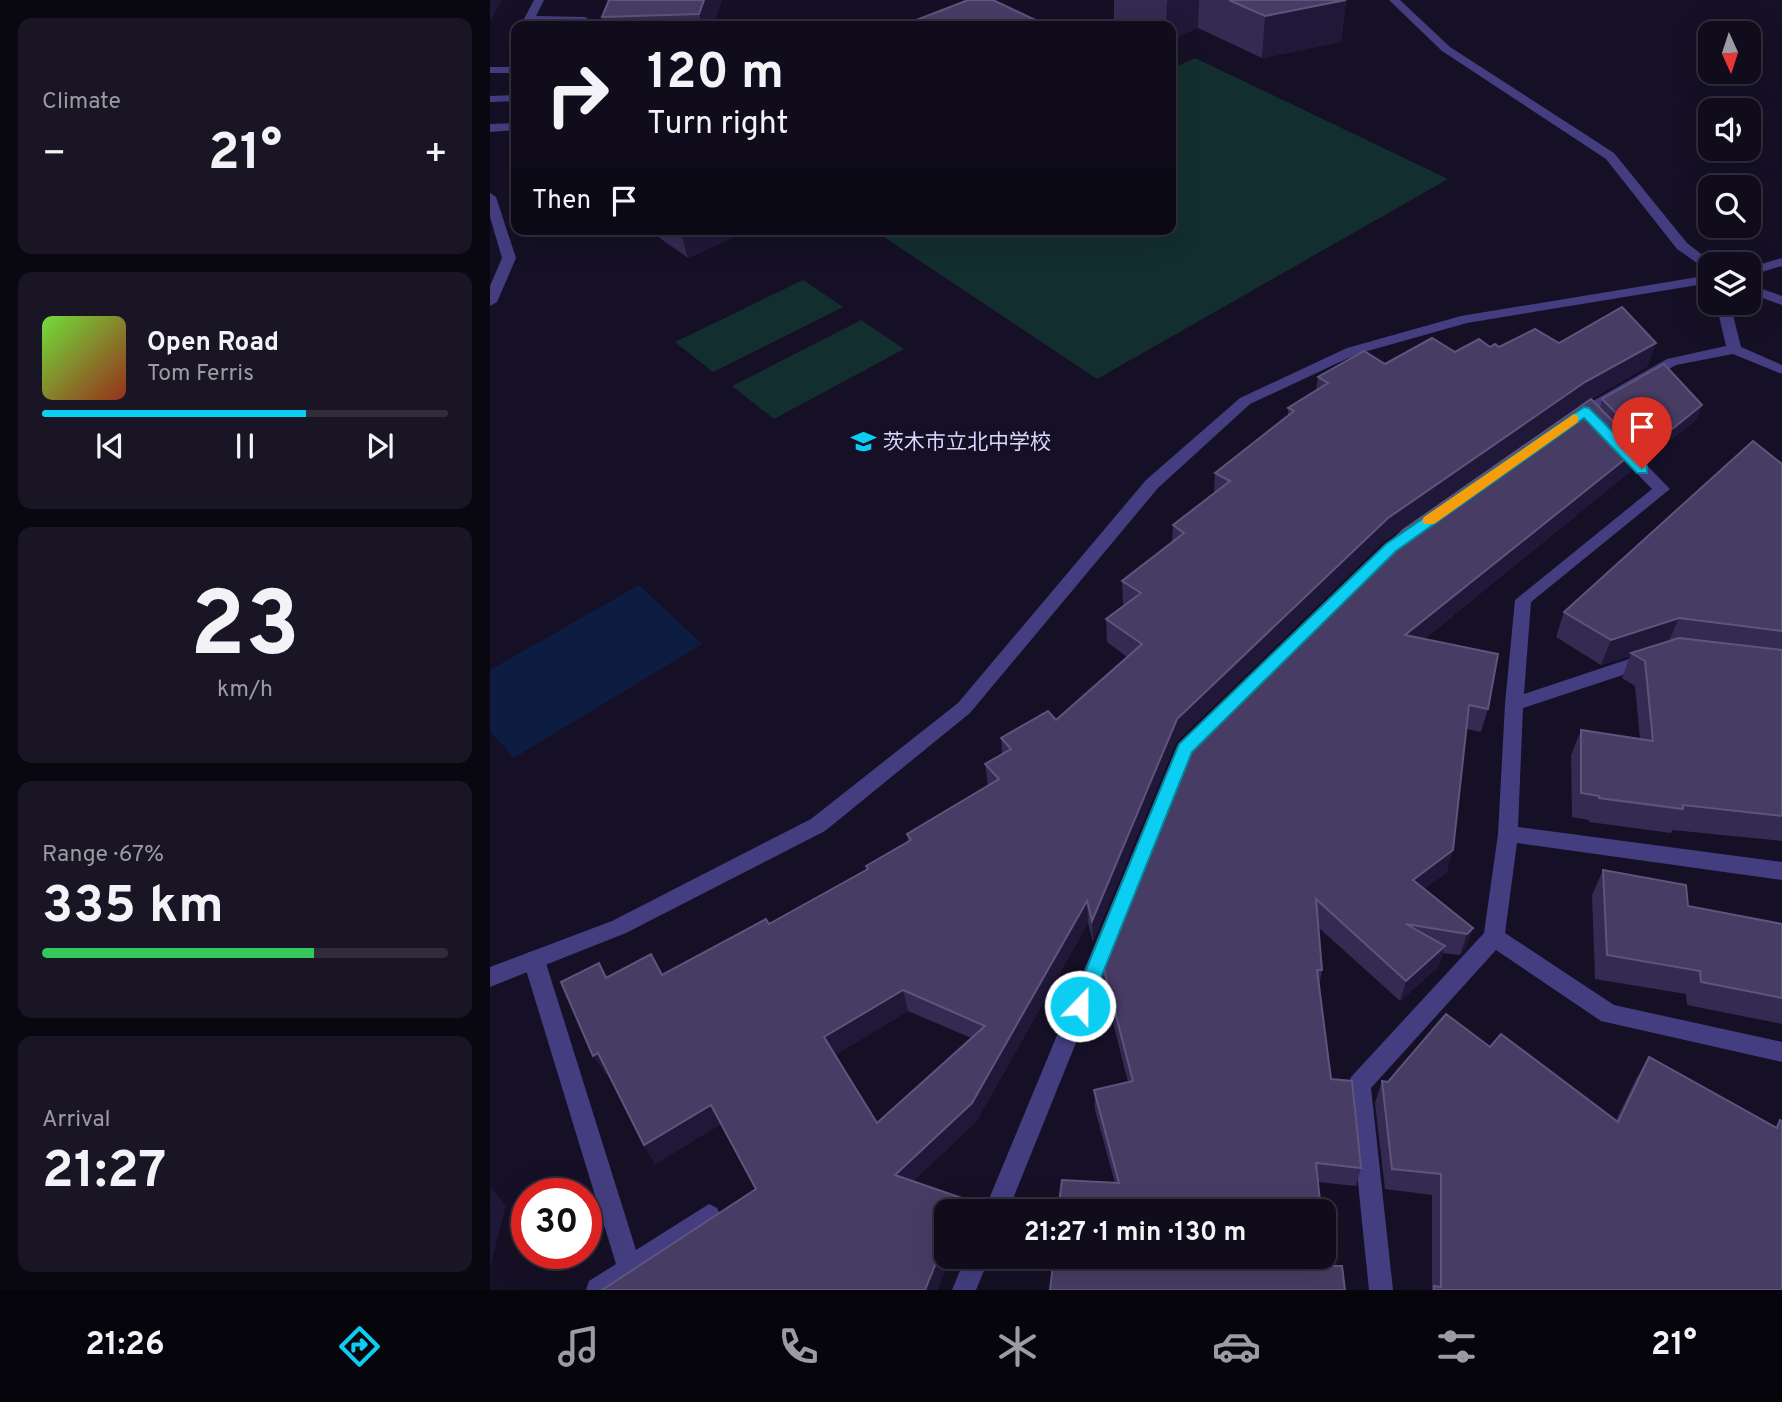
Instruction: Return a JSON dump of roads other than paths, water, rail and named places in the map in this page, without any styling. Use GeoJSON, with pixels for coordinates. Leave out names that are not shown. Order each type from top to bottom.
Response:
{"type":"FeatureCollection","features":[{"type":"Feature","properties":{"kind":"street"},"geometry":{"type":"LineString","coordinates":[[539,0],[529,19],[585,21]]}},
{"type":"Feature","properties":{"kind":"street"},"geometry":{"type":"LineString","coordinates":[[1394,0],[1446,49],[1610,156],[1682,246],[1698,259]]}},
{"type":"Feature","properties":{"kind":"street"},"geometry":{"type":"LineString","coordinates":[[490,71],[511,70]]}},
{"type":"Feature","properties":{"kind":"street"},"geometry":{"type":"LineString","coordinates":[[490,99],[511,98]]}},
{"type":"Feature","properties":{"kind":"street"},"geometry":{"type":"LineString","coordinates":[[490,128],[511,127]]}},
{"type":"Feature","properties":{"kind":"street"},"geometry":{"type":"LineString","coordinates":[[490,197],[509,258],[490,302]]}},
{"type":"Feature","properties":{"kind":"street"},"geometry":{"type":"LineString","coordinates":[[1761,268],[1782,262]]}},
{"type":"Feature","properties":{"kind":"street"},"geometry":{"type":"LineString","coordinates":[[490,977],[619,927],[829,817],[964,708],[1152,484],[1245,401],[1352,351],[1466,319],[1698,281]]}},
{"type":"Feature","properties":{"kind":"street"},"geometry":{"type":"LineString","coordinates":[[1761,293],[1782,301]]}},
{"type":"Feature","properties":{"kind":"street"},"geometry":{"type":"LineString","coordinates":[[1726,315],[1734,349]]}},
{"type":"Feature","properties":{"kind":"street"},"geometry":{"type":"LineString","coordinates":[[1562,427],[1584,411],[1672,362],[1734,349],[1782,370]]}},
{"type":"Feature","properties":{"kind":"street"},"geometry":{"type":"LineString","coordinates":[[1381,1290],[1359,1085],[1494,937],[1508,834],[1514,704],[1523,600],[1662,489],[1584,411]]}},
{"type":"Feature","properties":{"kind":"street"},"geometry":{"type":"LineString","coordinates":[[1514,704],[1668,653]]}},
{"type":"Feature","properties":{"kind":"street"},"geometry":{"type":"LineString","coordinates":[[1001,1199],[1185,749],[1224,710]]}},
{"type":"Feature","properties":{"kind":"street"},"geometry":{"type":"LineString","coordinates":[[1508,834],[1782,871]]}},
{"type":"Feature","properties":{"kind":"street"},"geometry":{"type":"LineString","coordinates":[[1494,937],[1609,1014],[1782,1052]]}},
{"type":"Feature","properties":{"kind":"street"},"geometry":{"type":"LineString","coordinates":[[534,960],[630,1269]]}},
{"type":"Feature","properties":{"kind":"street"},"geometry":{"type":"LineString","coordinates":[[598,1290],[709,1216]]}},
{"type":"Feature","properties":{"kind":"street"},"geometry":{"type":"LineString","coordinates":[[964,1290],[973,1269]]}},
{"type":"Feature","properties":{"kind":"water"},"geometry":{"type":"Polygon","coordinates":[[[639,585],[702,644],[514,758],[490,731],[490,670],[639,585]]]}},
{"type":"Feature","properties":{"kind":"place","name":"茨木市立北中学校"},"geometry":{"type":"Point","coordinates":[863,442]}}]}
